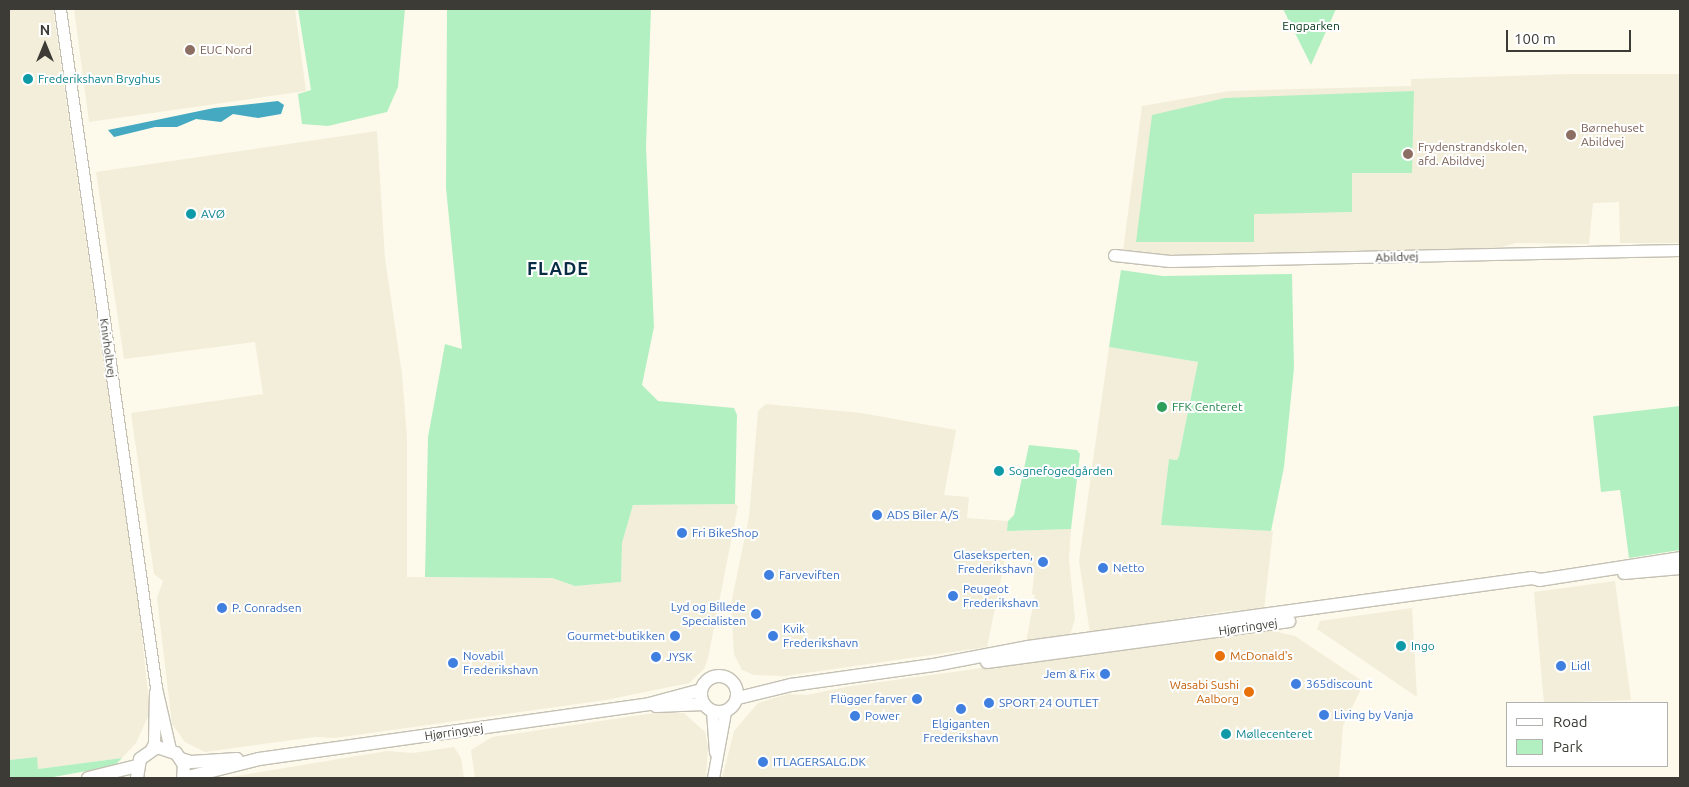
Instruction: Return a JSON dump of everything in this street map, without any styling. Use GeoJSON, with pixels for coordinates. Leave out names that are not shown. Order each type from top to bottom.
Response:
{"type":"FeatureCollection","features":[{"type":"Feature","properties":{"kind":"main road","name":"Hjørringvej"},"geometry":{"type":"LineString","coordinates":[[738,698],[791,684],[954,662],[1037,646],[1532,578],[1540,580],[1599,572],[1680,558]]}},
{"type":"Feature","properties":{"kind":"main road","name":"Hjørringvej"},"geometry":{"type":"LineString","coordinates":[[1599,572],[1637,573],[1680,568]]}},
{"type":"Feature","properties":{"kind":"main road"},"geometry":{"type":"LineString","coordinates":[[714,676],[726,677],[735,684],[738,698],[733,706],[714,709],[701,690],[714,676]]}},
{"type":"Feature","properties":{"kind":"main road","name":"Hjørringvej"},"geometry":{"type":"LineString","coordinates":[[735,684],[791,684]]}},
{"type":"Feature","properties":{"kind":"main road","name":"Hjørringvej"},"geometry":{"type":"LineString","coordinates":[[181,759],[191,762],[259,759],[649,704],[701,690]]}},
{"type":"Feature","properties":{"kind":"main road","name":"Hjørringvej"},"geometry":{"type":"LineString","coordinates":[[649,704],[714,709]]}},
{"type":"Feature","properties":{"kind":"main road"},"geometry":{"type":"LineString","coordinates":[[88,778],[137,772],[151,749],[170,749],[181,759],[184,778]]}},
{"type":"Feature","properties":{"kind":"main road","name":"Hjørringvej"},"geometry":{"type":"LineString","coordinates":[[184,778],[259,759]]}},
{"type":"Feature","properties":{"kind":"street","name":"Knivholtvej"},"geometry":{"type":"LineString","coordinates":[[60,9],[156,688],[170,749]]}},
{"type":"Feature","properties":{"kind":"street","name":"Abildvej"},"geometry":{"type":"LineString","coordinates":[[1114,255],[1170,261],[1680,250]]}},
{"type":"Feature","properties":{"kind":"street","name":"Knivholtvej"},"geometry":{"type":"LineString","coordinates":[[151,749],[154,743],[156,688]]}},
{"type":"Feature","properties":{"kind":"street"},"geometry":{"type":"LineString","coordinates":[[713,778],[716,759],[714,709]]}},
{"type":"Feature","properties":{"kind":"shaded area"},"geometry":{"type":"Polygon","coordinates":[[[9,9],[53,9],[139,609],[150,712],[136,743],[122,758],[38,769],[36,757],[9,760],[9,9]]]}},
{"type":"Feature","properties":{"kind":"shaded area","name":"EUC Nord"},"geometry":{"type":"Polygon","coordinates":[[[74,9],[295,9],[306,91],[89,122],[74,9]]]}},
{"type":"Feature","properties":{"kind":"shaded area","name":"Frydenstrandskolen, afd. Abildvej"},"geometry":{"type":"Polygon","coordinates":[[[1571,74],[1680,74],[1680,243],[1620,243],[1619,202],[1593,203],[1589,244],[1516,243],[1498,248],[1160,256],[1123,251],[1142,106],[1229,91],[1411,86],[1411,79],[1571,74]]]}},
{"type":"Feature","properties":{"kind":"shaded area"},"geometry":{"type":"Polygon","coordinates":[[[377,131],[385,258],[402,374],[407,437],[407,577],[552,578],[575,586],[621,582],[622,543],[633,505],[735,504],[738,506],[708,658],[704,669],[689,683],[606,700],[335,738],[315,737],[205,752],[185,742],[172,724],[157,598],[163,581],[154,574],[131,413],[263,394],[255,342],[124,359],[96,172],[377,131]]]}},
{"type":"Feature","properties":{"kind":"shaded area"},"geometry":{"type":"Polygon","coordinates":[[[1109,347],[1198,362],[1178,460],[1169,459],[1161,525],[1273,531],[1264,609],[1227,611],[1090,633],[1079,561],[1109,347]]]}},
{"type":"Feature","properties":{"kind":"shaded area"},"geometry":{"type":"Polygon","coordinates":[[[766,404],[861,413],[956,430],[944,495],[969,497],[967,518],[1008,521],[1008,531],[1071,529],[1069,559],[1075,619],[1070,635],[1026,642],[1035,595],[1032,594],[1034,575],[1027,574],[1030,551],[1007,550],[987,647],[785,676],[754,675],[742,670],[734,654],[731,604],[749,517],[758,411],[766,404]]]}},
{"type":"Feature","properties":{"kind":"shaded area"},"geometry":{"type":"Polygon","coordinates":[[[1615,581],[1631,700],[1544,702],[1534,592],[1615,581]]]}},
{"type":"Feature","properties":{"kind":"shaded area"},"geometry":{"type":"Polygon","coordinates":[[[1412,608],[1417,697],[1317,629],[1320,621],[1412,608]]]}},
{"type":"Feature","properties":{"kind":"shaded area"},"geometry":{"type":"Polygon","coordinates":[[[1265,629],[1295,636],[1362,681],[1363,685],[1343,726],[1339,778],[722,778],[734,731],[758,703],[788,694],[807,695],[851,686],[1265,629]]]}},
{"type":"Feature","properties":{"kind":"shaded area"},"geometry":{"type":"Polygon","coordinates":[[[654,713],[684,713],[705,732],[708,747],[706,778],[475,778],[471,750],[492,737],[654,713]]]}},
{"type":"Feature","properties":{"kind":"shaded area"},"geometry":{"type":"Polygon","coordinates":[[[454,747],[461,758],[464,778],[224,778],[387,751],[413,753],[454,747]]]}},
{"type":"Feature","properties":{"kind":"green space"},"geometry":{"type":"Polygon","coordinates":[[[298,9],[405,9],[398,87],[387,112],[328,126],[302,124],[298,94],[311,90],[298,9]]]}},
{"type":"Feature","properties":{"kind":"green space"},"geometry":{"type":"Polygon","coordinates":[[[447,9],[651,9],[646,147],[654,327],[642,385],[658,401],[734,408],[737,415],[735,504],[633,505],[622,543],[621,582],[575,586],[552,578],[425,577],[428,437],[445,344],[462,349],[446,188],[447,9]]]}},
{"type":"Feature","properties":{"kind":"green space","name":"Engparken"},"geometry":{"type":"Polygon","coordinates":[[[1283,9],[1336,9],[1311,65],[1283,9]]]}},
{"type":"Feature","properties":{"kind":"green space"},"geometry":{"type":"Polygon","coordinates":[[[1414,91],[1412,173],[1352,173],[1352,212],[1254,214],[1254,242],[1136,242],[1152,115],[1225,98],[1414,91]]]}},
{"type":"Feature","properties":{"kind":"green space"},"geometry":{"type":"Polygon","coordinates":[[[1121,270],[1163,276],[1292,274],[1294,368],[1284,467],[1271,531],[1161,525],[1169,459],[1177,460],[1179,456],[1198,362],[1109,347],[1121,270]]]}},
{"type":"Feature","properties":{"kind":"green space"},"geometry":{"type":"Polygon","coordinates":[[[1680,406],[1680,550],[1629,558],[1620,490],[1601,492],[1593,416],[1680,406]]]}},
{"type":"Feature","properties":{"kind":"green space"},"geometry":{"type":"Polygon","coordinates":[[[1029,445],[1077,450],[1080,454],[1071,529],[1007,531],[1008,521],[1014,515],[1029,445]]]}},
{"type":"Feature","properties":{"kind":"green space"},"geometry":{"type":"Polygon","coordinates":[[[37,757],[38,769],[122,758],[114,766],[48,778],[9,778],[9,760],[37,757]]]}},
{"type":"Feature","properties":{"kind":"water"},"geometry":{"type":"Polygon","coordinates":[[[278,101],[284,105],[281,114],[258,118],[233,114],[221,122],[196,119],[177,127],[155,127],[114,137],[108,130],[214,108],[278,101]]]}},
{"type":"Feature","properties":{"kind":"place","name":"EUC Nord"},"geometry":{"type":"Point","coordinates":[190,50]}},
{"type":"Feature","properties":{"kind":"place","name":"Frederikshavn Bryghus"},"geometry":{"type":"Point","coordinates":[28,79]}},
{"type":"Feature","properties":{"kind":"place","name":"Børnehuset Abildvej"},"geometry":{"type":"Point","coordinates":[1571,135]}},
{"type":"Feature","properties":{"kind":"place","name":"Frydenstrandskolen, afd. Abildvej"},"geometry":{"type":"Point","coordinates":[1408,154]}},
{"type":"Feature","properties":{"kind":"place","name":"AVØ"},"geometry":{"type":"Point","coordinates":[191,214]}},
{"type":"Feature","properties":{"kind":"place","name":"FFK Centeret"},"geometry":{"type":"Point","coordinates":[1162,407]}},
{"type":"Feature","properties":{"kind":"place","name":"Sognefogedgården"},"geometry":{"type":"Point","coordinates":[999,471]}},
{"type":"Feature","properties":{"kind":"place","name":"ADS Biler A/S"},"geometry":{"type":"Point","coordinates":[877,515]}},
{"type":"Feature","properties":{"kind":"place","name":"Fri BikeShop"},"geometry":{"type":"Point","coordinates":[682,533]}},
{"type":"Feature","properties":{"kind":"place","name":"Glaseksperten, Frederikshavn"},"geometry":{"type":"Point","coordinates":[1043,562]}},
{"type":"Feature","properties":{"kind":"place","name":"Netto"},"geometry":{"type":"Point","coordinates":[1103,568]}},
{"type":"Feature","properties":{"kind":"place","name":"Farveviften"},"geometry":{"type":"Point","coordinates":[769,575]}},
{"type":"Feature","properties":{"kind":"place","name":"Peugeot Frederikshavn"},"geometry":{"type":"Point","coordinates":[953,596]}},
{"type":"Feature","properties":{"kind":"place","name":"P. Conradsen"},"geometry":{"type":"Point","coordinates":[222,608]}},
{"type":"Feature","properties":{"kind":"place","name":"Lyd og Billede Specialisten"},"geometry":{"type":"Point","coordinates":[756,614]}},
{"type":"Feature","properties":{"kind":"place","name":"Gourmet-butikken"},"geometry":{"type":"Point","coordinates":[675,636]}},
{"type":"Feature","properties":{"kind":"place","name":"Kvik Frederikshavn"},"geometry":{"type":"Point","coordinates":[773,636]}},
{"type":"Feature","properties":{"kind":"place","name":"Ingo"},"geometry":{"type":"Point","coordinates":[1401,646]}},
{"type":"Feature","properties":{"kind":"place","name":"McDonald's"},"geometry":{"type":"Point","coordinates":[1220,656]}},
{"type":"Feature","properties":{"kind":"place","name":"JYSK"},"geometry":{"type":"Point","coordinates":[656,657]}},
{"type":"Feature","properties":{"kind":"place","name":"Novabil Frederikshavn"},"geometry":{"type":"Point","coordinates":[453,663]}},
{"type":"Feature","properties":{"kind":"place","name":"Lidl"},"geometry":{"type":"Point","coordinates":[1561,666]}},
{"type":"Feature","properties":{"kind":"place","name":"Jem & Fix"},"geometry":{"type":"Point","coordinates":[1105,674]}},
{"type":"Feature","properties":{"kind":"place","name":"365discount"},"geometry":{"type":"Point","coordinates":[1296,684]}},
{"type":"Feature","properties":{"kind":"place","name":"Wasabi Sushi Aalborg"},"geometry":{"type":"Point","coordinates":[1249,692]}},
{"type":"Feature","properties":{"kind":"place","name":"Flügger farver"},"geometry":{"type":"Point","coordinates":[917,699]}},
{"type":"Feature","properties":{"kind":"place","name":"SPORT 24 OUTLET"},"geometry":{"type":"Point","coordinates":[989,703]}},
{"type":"Feature","properties":{"kind":"place","name":"Elgiganten Frederikshavn"},"geometry":{"type":"Point","coordinates":[961,709]}},
{"type":"Feature","properties":{"kind":"place","name":"Living by Vanja"},"geometry":{"type":"Point","coordinates":[1324,715]}},
{"type":"Feature","properties":{"kind":"place","name":"Power"},"geometry":{"type":"Point","coordinates":[855,716]}},
{"type":"Feature","properties":{"kind":"place","name":"Møllecenteret"},"geometry":{"type":"Point","coordinates":[1226,734]}},
{"type":"Feature","properties":{"kind":"place","name":"ITLAGERSALG.DK"},"geometry":{"type":"Point","coordinates":[763,762]}},
{"type":"Feature","properties":{"kind":"district","name":"FLADE"},"geometry":{"type":"Point","coordinates":[558,268]}}]}
